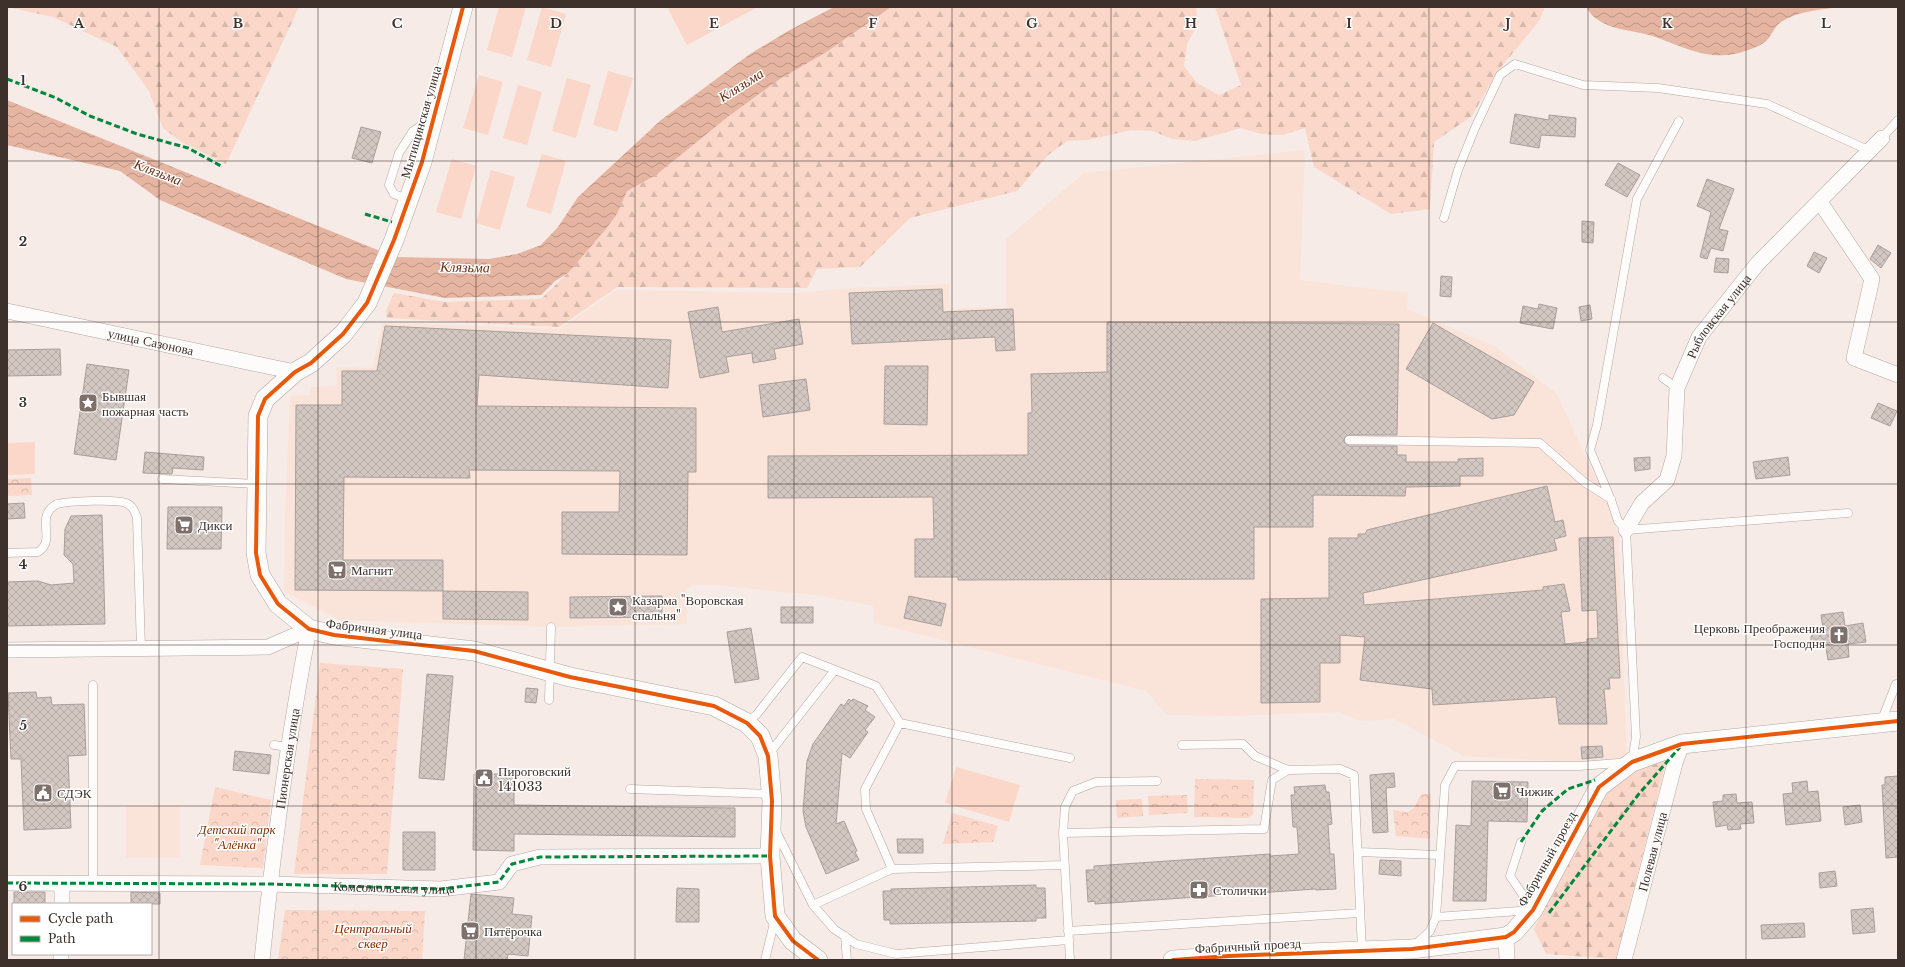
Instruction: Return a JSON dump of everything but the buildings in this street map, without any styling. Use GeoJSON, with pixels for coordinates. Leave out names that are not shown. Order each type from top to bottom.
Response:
{"type":"FeatureCollection","features":[{"type":"Feature","properties":{"kind":"street","name":"Мытищинская улица"},"geometry":{"type":"LineString","coordinates":[[367,303],[394,240],[422,162],[463,7]]}},
{"type":"Feature","properties":{"kind":"street","name":"Рыбловская улица"},"geometry":{"type":"LineString","coordinates":[[1626,530],[1642,503],[1667,480],[1674,456],[1677,388],[1699,337],[1758,263],[1882,138]]}},
{"type":"Feature","properties":{"kind":"street"},"geometry":{"type":"LineString","coordinates":[[1820,202],[1872,279],[1854,358],[1898,375]]}},
{"type":"Feature","properties":{"kind":"street","name":"Фабричная улица"},"geometry":{"type":"LineString","coordinates":[[367,303],[343,334],[311,363],[295,372],[265,399],[258,416],[256,554],[260,575],[278,604],[309,629],[334,635],[474,651],[570,676],[714,706],[747,723]]}},
{"type":"Feature","properties":{"kind":"street","name":"улица Сазонова"},"geometry":{"type":"LineString","coordinates":[[7,311],[295,372]]}},
{"type":"Feature","properties":{"kind":"street"},"geometry":{"type":"LineString","coordinates":[[7,650],[268,647],[309,629]]}},
{"type":"Feature","properties":{"kind":"street","name":"Пионерская улица"},"geometry":{"type":"LineString","coordinates":[[262,960],[282,746],[295,699],[309,629]]}},
{"type":"Feature","properties":{"kind":"street","name":"Фабричный проезд"},"geometry":{"type":"LineString","coordinates":[[1173,960],[1412,949],[1506,937],[1514,932],[1533,910],[1599,787],[1632,762],[1682,744],[1889,722]]}},
{"type":"Feature","properties":{"kind":"street"},"geometry":{"type":"LineString","coordinates":[[747,723],[760,736],[768,756],[771,794],[770,856],[775,916],[794,941],[818,960]]}},
{"type":"Feature","properties":{"kind":"street","name":"Полевая улица"},"geometry":{"type":"LineString","coordinates":[[1624,960],[1675,763],[1682,744]]}},
{"type":"Feature","properties":{"kind":"street","name":"Комсомольская улица"},"geometry":{"type":"LineString","coordinates":[[7,883],[270,884],[441,888],[499,882],[512,864],[540,857],[770,856]]}},
{"type":"Feature","properties":{"kind":"street"},"geometry":{"type":"LineString","coordinates":[[62,884],[62,903]]}},
{"type":"Feature","properties":{"kind":"street"},"geometry":{"type":"LineString","coordinates":[[1506,937],[1507,960]]}},
{"type":"Feature","properties":{"kind":"lane"},"geometry":{"type":"LineString","coordinates":[[1444,218],[1458,170],[1475,128],[1500,76],[1515,64],[1583,85],[1658,88],[1767,104],[1870,151]]}},
{"type":"Feature","properties":{"kind":"lane"},"geometry":{"type":"LineString","coordinates":[[1882,138],[1898,120]]}},
{"type":"Feature","properties":{"kind":"lane"},"geometry":{"type":"LineString","coordinates":[[1412,949],[1430,931],[1436,917],[1439,855],[1445,785],[1455,766],[1579,766],[1632,762],[1636,737],[1626,530],[1618,521],[1590,450],[1597,425],[1637,199],[1679,121]]}},
{"type":"Feature","properties":{"kind":"lane"},"geometry":{"type":"LineString","coordinates":[[1663,378],[1677,388]]}},
{"type":"Feature","properties":{"kind":"lane"},"geometry":{"type":"LineString","coordinates":[[1349,440],[1540,443],[1584,482],[1611,500]]}},
{"type":"Feature","properties":{"kind":"lane"},"geometry":{"type":"LineString","coordinates":[[162,479],[257,484]]}},
{"type":"Feature","properties":{"kind":"lane"},"geometry":{"type":"LineString","coordinates":[[7,553],[38,552],[42,549],[47,541],[46,514],[57,504],[118,501],[130,505],[136,512],[137,518],[141,649]]}},
{"type":"Feature","properties":{"kind":"lane"},"geometry":{"type":"LineString","coordinates":[[1626,530],[1848,513]]}},
{"type":"Feature","properties":{"kind":"lane"},"geometry":{"type":"LineString","coordinates":[[549,700],[551,671],[551,627]]}},
{"type":"Feature","properties":{"kind":"lane"},"geometry":{"type":"LineString","coordinates":[[747,723],[757,714],[802,657],[876,686],[900,723],[1070,758]]}},
{"type":"Feature","properties":{"kind":"lane"},"geometry":{"type":"LineString","coordinates":[[768,756],[834,670]]}},
{"type":"Feature","properties":{"kind":"lane"},"geometry":{"type":"LineString","coordinates":[[1889,722],[1896,684],[1898,684]]}},
{"type":"Feature","properties":{"kind":"lane"},"geometry":{"type":"LineString","coordinates":[[93,884],[94,685]]}},
{"type":"Feature","properties":{"kind":"lane"},"geometry":{"type":"LineString","coordinates":[[892,869],[866,809],[865,790],[900,723]]}},
{"type":"Feature","properties":{"kind":"lane"},"geometry":{"type":"LineString","coordinates":[[1182,745],[1243,744],[1255,756],[1288,770],[1340,769],[1354,775],[1362,951]]}},
{"type":"Feature","properties":{"kind":"lane"},"geometry":{"type":"LineString","coordinates":[[1063,833],[1264,829],[1272,780],[1288,770]]}},
{"type":"Feature","properties":{"kind":"lane"},"geometry":{"type":"LineString","coordinates":[[1070,960],[1063,833],[1065,807],[1073,791],[1096,782],[1157,781]]}},
{"type":"Feature","properties":{"kind":"lane"},"geometry":{"type":"LineString","coordinates":[[630,789],[771,794]]}},
{"type":"Feature","properties":{"kind":"lane"},"geometry":{"type":"LineString","coordinates":[[771,822],[813,905],[834,929],[856,944],[896,954],[1069,940]]}},
{"type":"Feature","properties":{"kind":"lane"},"geometry":{"type":"LineString","coordinates":[[1436,917],[1533,910],[1510,876],[1521,842]]}},
{"type":"Feature","properties":{"kind":"lane"},"geometry":{"type":"LineString","coordinates":[[1358,852],[1439,855]]}},
{"type":"Feature","properties":{"kind":"lane"},"geometry":{"type":"LineString","coordinates":[[813,905],[892,869],[1065,865]]}},
{"type":"Feature","properties":{"kind":"lane"},"geometry":{"type":"LineString","coordinates":[[1068,930],[1360,913]]}},
{"type":"Feature","properties":{"kind":"lane"},"geometry":{"type":"LineString","coordinates":[[765,960],[775,916]]}},
{"type":"Feature","properties":{"kind":"lane"},"geometry":{"type":"LineString","coordinates":[[845,936],[847,960]]}},
{"type":"Feature","properties":{"kind":"shaded area"},"geometry":{"type":"Polygon","coordinates":[[[1305,150],[1300,280],[1408,293],[1407,309],[1494,346],[1556,393],[1610,508],[1618,534],[1627,757],[1576,762],[1464,756],[1394,719],[1360,721],[1340,712],[1232,716],[1167,715],[1146,691],[874,623],[873,606],[822,596],[717,585],[693,585],[687,589],[687,624],[551,627],[339,620],[284,591],[285,516],[290,396],[310,395],[311,387],[336,386],[337,367],[373,368],[382,323],[559,329],[617,290],[798,293],[850,288],[949,284],[950,309],[1006,307],[1006,239],[1084,173],[1305,150]]]}},
{"type":"Feature","properties":{"kind":"shaded area"},"geometry":{"type":"Polygon","coordinates":[[[126,805],[180,805],[180,858],[126,858],[126,805]]]}},
{"type":"Feature","properties":{"kind":"green space"},"geometry":{"type":"Polygon","coordinates":[[[7,7],[299,7],[226,164],[180,141],[163,128],[149,91],[117,47],[53,17],[7,7]]]}},
{"type":"Feature","properties":{"kind":"green space"},"geometry":{"type":"Polygon","coordinates":[[[499,7],[526,7],[512,57],[487,50],[499,7]]]}},
{"type":"Feature","properties":{"kind":"green space"},"geometry":{"type":"Polygon","coordinates":[[[542,7],[566,14],[551,67],[527,60],[542,7]]]}},
{"type":"Feature","properties":{"kind":"green space"},"geometry":{"type":"Polygon","coordinates":[[[667,7],[758,7],[687,45],[667,7]]]}},
{"type":"Feature","properties":{"kind":"green space"},"geometry":{"type":"Polygon","coordinates":[[[891,7],[1196,7],[1198,24],[1187,44],[1184,66],[1197,83],[1219,95],[1241,85],[1215,7],[1545,7],[1539,21],[1497,72],[1472,116],[1434,142],[1430,209],[1391,214],[1314,167],[1305,128],[1283,135],[1261,134],[1241,128],[1195,141],[1173,139],[1152,131],[1131,130],[1088,140],[1067,141],[1048,155],[1017,191],[910,218],[860,267],[817,269],[807,288],[617,287],[559,327],[387,318],[386,311],[394,293],[444,302],[541,299],[568,273],[606,229],[617,214],[626,191],[656,175],[729,116],[780,79],[825,53],[891,7]]]}},
{"type":"Feature","properties":{"kind":"green space"},"geometry":{"type":"Polygon","coordinates":[[[608,71],[633,78],[617,132],[593,125],[608,71]]]}},
{"type":"Feature","properties":{"kind":"green space"},"geometry":{"type":"Polygon","coordinates":[[[479,75],[503,82],[488,135],[463,128],[479,75]]]}},
{"type":"Feature","properties":{"kind":"green space"},"geometry":{"type":"Polygon","coordinates":[[[567,78],[591,85],[576,138],[552,131],[567,78]]]}},
{"type":"Feature","properties":{"kind":"green space"},"geometry":{"type":"Polygon","coordinates":[[[518,85],[542,92],[527,145],[503,138],[518,85]]]}},
{"type":"Feature","properties":{"kind":"green space"},"geometry":{"type":"Polygon","coordinates":[[[542,154],[566,161],[551,214],[526,207],[542,154]]]}},
{"type":"Feature","properties":{"kind":"green space"},"geometry":{"type":"Polygon","coordinates":[[[452,159],[476,166],[461,219],[436,212],[452,159]]]}},
{"type":"Feature","properties":{"kind":"green space"},"geometry":{"type":"Polygon","coordinates":[[[491,170],[515,177],[500,230],[476,223],[491,170]]]}},
{"type":"Feature","properties":{"kind":"green space"},"geometry":{"type":"Polygon","coordinates":[[[35,442],[35,474],[7,475],[7,443],[35,442]]]}},
{"type":"Feature","properties":{"kind":"green space"},"geometry":{"type":"Polygon","coordinates":[[[31,478],[32,495],[7,496],[7,479],[31,478]]]}},
{"type":"Feature","properties":{"kind":"green space"},"geometry":{"type":"Polygon","coordinates":[[[320,663],[403,669],[387,874],[294,874],[320,663]]]}},
{"type":"Feature","properties":{"kind":"green space"},"geometry":{"type":"Polygon","coordinates":[[[1668,754],[1616,959],[1546,954],[1534,929],[1605,789],[1668,754]]]}},
{"type":"Feature","properties":{"kind":"green space"},"geometry":{"type":"Polygon","coordinates":[[[956,767],[1020,785],[1009,822],[945,803],[956,767]]]}},
{"type":"Feature","properties":{"kind":"green space"},"geometry":{"type":"Polygon","coordinates":[[[1195,779],[1254,780],[1253,814],[1249,818],[1194,817],[1195,779]]]}},
{"type":"Feature","properties":{"kind":"green space","name":"Детский парк \"Алёнка\""},"geometry":{"type":"Polygon","coordinates":[[[215,787],[271,800],[263,868],[200,865],[215,787]]]}},
{"type":"Feature","properties":{"kind":"green space"},"geometry":{"type":"Polygon","coordinates":[[[1421,794],[1431,794],[1430,839],[1396,836],[1393,810],[1408,812],[1414,808],[1421,794]]]}},
{"type":"Feature","properties":{"kind":"green space"},"geometry":{"type":"Polygon","coordinates":[[[1187,795],[1188,813],[1149,815],[1148,796],[1187,795]]]}},
{"type":"Feature","properties":{"kind":"green space"},"geometry":{"type":"Polygon","coordinates":[[[1142,799],[1143,816],[1117,818],[1116,800],[1142,799]]]}},
{"type":"Feature","properties":{"kind":"green space"},"geometry":{"type":"Polygon","coordinates":[[[952,813],[998,826],[993,842],[943,844],[952,813]]]}},
{"type":"Feature","properties":{"kind":"green space","name":"Центральный сквер"},"geometry":{"type":"Polygon","coordinates":[[[285,910],[425,911],[422,960],[278,960],[285,910]]]}},
{"type":"Feature","properties":{"kind":"water","name":"Клязьма"},"geometry":{"type":"Polygon","coordinates":[[[834,7],[891,7],[825,53],[780,79],[729,116],[656,175],[627,191],[617,214],[606,229],[568,273],[555,281],[541,295],[445,298],[346,279],[160,200],[120,171],[7,145],[7,100],[395,257],[489,259],[517,254],[541,245],[558,227],[578,197],[661,120],[750,54],[788,31],[834,7]]]}},
{"type":"Feature","properties":{"kind":"water"},"geometry":{"type":"Polygon","coordinates":[[[1586,7],[1842,7],[1810,11],[1795,15],[1781,22],[1768,39],[1760,45],[1736,54],[1715,55],[1693,51],[1651,36],[1610,26],[1597,19],[1586,7]]]}},
{"type":"Feature","properties":{"kind":"marked path"},"geometry":{"type":"LineString","coordinates":[[7,79],[56,98],[90,116],[137,134],[188,148],[221,166]]}},
{"type":"Feature","properties":{"kind":"marked path"},"geometry":{"type":"LineString","coordinates":[[365,214],[392,222]]}},
{"type":"Feature","properties":{"kind":"marked path"},"geometry":{"type":"LineString","coordinates":[[1549,913],[1638,795],[1680,747]]}},
{"type":"Feature","properties":{"kind":"marked path"},"geometry":{"type":"LineString","coordinates":[[1521,842],[1542,811],[1568,789],[1595,780]]}},
{"type":"Feature","properties":{"kind":"marked path"},"geometry":{"type":"LineString","coordinates":[[7,883],[270,884],[441,889],[499,882],[512,864],[540,857],[770,856]]}},
{"type":"Feature","properties":{"kind":"cycle path"},"geometry":{"type":"LineString","coordinates":[[463,7],[422,162],[394,240],[367,303],[343,334],[311,363],[295,372],[265,399],[258,416],[256,553],[260,575],[278,604],[309,629],[334,635],[474,651],[570,677],[714,706],[747,723],[760,736],[768,756],[772,801],[770,856],[775,916],[793,941],[818,960]]}},
{"type":"Feature","properties":{"kind":"cycle path"},"geometry":{"type":"LineString","coordinates":[[1173,960],[1229,956],[1412,949],[1506,937],[1514,932],[1533,910],[1599,787],[1632,762],[1682,744],[1898,721]]}},
{"type":"Feature","properties":{"kind":"place","name":"Бывшая пожарная часть"},"geometry":{"type":"Point","coordinates":[88,403]}},
{"type":"Feature","properties":{"kind":"place","name":"Дикси"},"geometry":{"type":"Point","coordinates":[184,525]}},
{"type":"Feature","properties":{"kind":"place","name":"Магнит"},"geometry":{"type":"Point","coordinates":[337,570]}},
{"type":"Feature","properties":{"kind":"place","name":"Казарма \"Воровская спальня\""},"geometry":{"type":"Point","coordinates":[618,607]}},
{"type":"Feature","properties":{"kind":"place","name":"Церковь Преображения Господня"},"geometry":{"type":"Point","coordinates":[1839,635]}},
{"type":"Feature","properties":{"kind":"place","name":"Пироговский 141033"},"geometry":{"type":"Point","coordinates":[484,778]}},
{"type":"Feature","properties":{"kind":"place","name":"Чижик"},"geometry":{"type":"Point","coordinates":[1502,791]}},
{"type":"Feature","properties":{"kind":"place","name":"СДЭК"},"geometry":{"type":"Point","coordinates":[43,793]}},
{"type":"Feature","properties":{"kind":"place","name":"Столички"},"geometry":{"type":"Point","coordinates":[1199,890]}},
{"type":"Feature","properties":{"kind":"place","name":"Пятёрочка"},"geometry":{"type":"Point","coordinates":[470,931]}}]}
